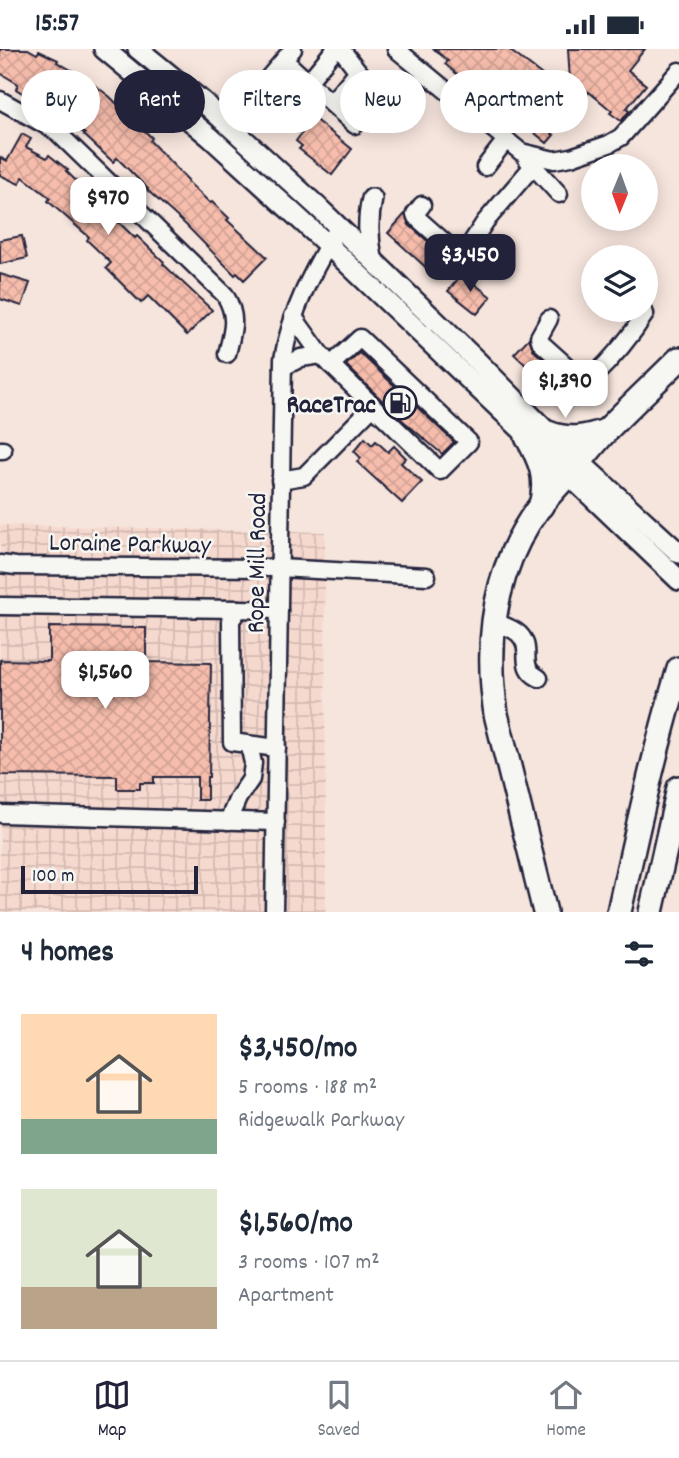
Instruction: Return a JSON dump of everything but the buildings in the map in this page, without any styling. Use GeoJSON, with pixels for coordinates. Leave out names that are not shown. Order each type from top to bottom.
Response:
{"type":"FeatureCollection","features":[{"type":"Feature","properties":{"kind":"highway"},"geometry":{"type":"LineString","coordinates":[[545,912],[496,714],[491,668],[494,622],[501,585],[526,527],[541,506],[606,431],[679,359]]}},
{"type":"Feature","properties":{"kind":"highway"},"geometry":{"type":"LineString","coordinates":[[541,506],[544,477],[537,453],[538,435],[575,439],[606,431]]}},
{"type":"Feature","properties":{"kind":"highway"},"geometry":{"type":"LineString","coordinates":[[619,912],[641,808],[679,669]]}},
{"type":"Feature","properties":{"kind":"highway"},"geometry":{"type":"LineString","coordinates":[[651,912],[679,788]]}},
{"type":"Feature","properties":{"kind":"highway"},"geometry":{"type":"LineString","coordinates":[[667,912],[679,853]]}},
{"type":"Feature","properties":{"kind":"main road"},"geometry":{"type":"LineString","coordinates":[[104,49],[184,114],[574,468],[679,553]]}},
{"type":"Feature","properties":{"kind":"main road"},"geometry":{"type":"LineString","coordinates":[[138,49],[202,101],[372,258],[523,406],[538,435]]}},
{"type":"Feature","properties":{"kind":"main road"},"geometry":{"type":"LineString","coordinates":[[372,199],[368,230],[372,258]]}},
{"type":"Feature","properties":{"kind":"main road"},"geometry":{"type":"LineString","coordinates":[[574,468],[677,579]]}},
{"type":"Feature","properties":{"kind":"street"},"geometry":{"type":"LineString","coordinates":[[318,70],[335,49]]}},
{"type":"Feature","properties":{"kind":"street"},"geometry":{"type":"LineString","coordinates":[[341,49],[357,70]]}},
{"type":"Feature","properties":{"kind":"street"},"geometry":{"type":"LineString","coordinates":[[396,49],[521,152],[559,194]]}},
{"type":"Feature","properties":{"kind":"street"},"geometry":{"type":"LineString","coordinates":[[275,70],[288,55],[299,70]]}},
{"type":"Feature","properties":{"kind":"street"},"geometry":{"type":"LineString","coordinates":[[521,152],[554,160],[609,144],[621,137],[679,71]]}},
{"type":"Feature","properties":{"kind":"street"},"geometry":{"type":"LineString","coordinates":[[331,103],[340,92]]}},
{"type":"Feature","properties":{"kind":"street"},"geometry":{"type":"LineString","coordinates":[[326,98],[340,111]]}},
{"type":"Feature","properties":{"kind":"street"},"geometry":{"type":"LineString","coordinates":[[0,100],[56,131],[225,295],[232,307],[234,327],[227,354]]}},
{"type":"Feature","properties":{"kind":"street"},"geometry":{"type":"LineString","coordinates":[[485,167],[506,140]]}},
{"type":"Feature","properties":{"kind":"street"},"geometry":{"type":"LineString","coordinates":[[422,205],[415,214],[416,217],[460,256],[533,166]]}},
{"type":"Feature","properties":{"kind":"street","name":"Rope Mill Road"},"geometry":{"type":"LineString","coordinates":[[274,912],[283,367],[293,317],[339,227]]}},
{"type":"Feature","properties":{"kind":"street"},"geometry":{"type":"LineString","coordinates":[[283,367],[301,358],[326,360],[360,338],[469,442],[440,471],[326,360],[293,317]]}},
{"type":"Feature","properties":{"kind":"street"},"geometry":{"type":"LineString","coordinates":[[549,319],[539,337],[541,343],[580,378],[591,379],[607,364],[640,322]]}},
{"type":"Feature","properties":{"kind":"street"},"geometry":{"type":"LineString","coordinates":[[280,480],[304,476],[373,406]]}},
{"type":"Feature","properties":{"kind":"street","name":"Loraine Parkway"},"geometry":{"type":"LineString","coordinates":[[0,564],[279,568],[427,576]]}},
{"type":"Feature","properties":{"kind":"street"},"geometry":{"type":"LineString","coordinates":[[0,606],[279,610]]}},
{"type":"Feature","properties":{"kind":"street"},"geometry":{"type":"LineString","coordinates":[[239,609],[231,620],[232,742],[277,748]]}},
{"type":"Feature","properties":{"kind":"street"},"geometry":{"type":"LineString","coordinates":[[494,622],[518,633],[526,643],[527,668],[539,678]]}},
{"type":"Feature","properties":{"kind":"street"},"geometry":{"type":"LineString","coordinates":[[228,821],[238,798],[251,779],[253,763],[249,745]]}},
{"type":"Feature","properties":{"kind":"street"},"geometry":{"type":"LineString","coordinates":[[1,814],[276,822]]}},
{"type":"Feature","properties":{"kind":"shaded area"},"geometry":{"type":"Polygon","coordinates":[[[0,525],[325,532],[326,912],[0,912],[0,525]]]}},
{"type":"Feature","properties":{"kind":"place","name":"RaceTrac"},"geometry":{"type":"Point","coordinates":[400,403]}}]}
